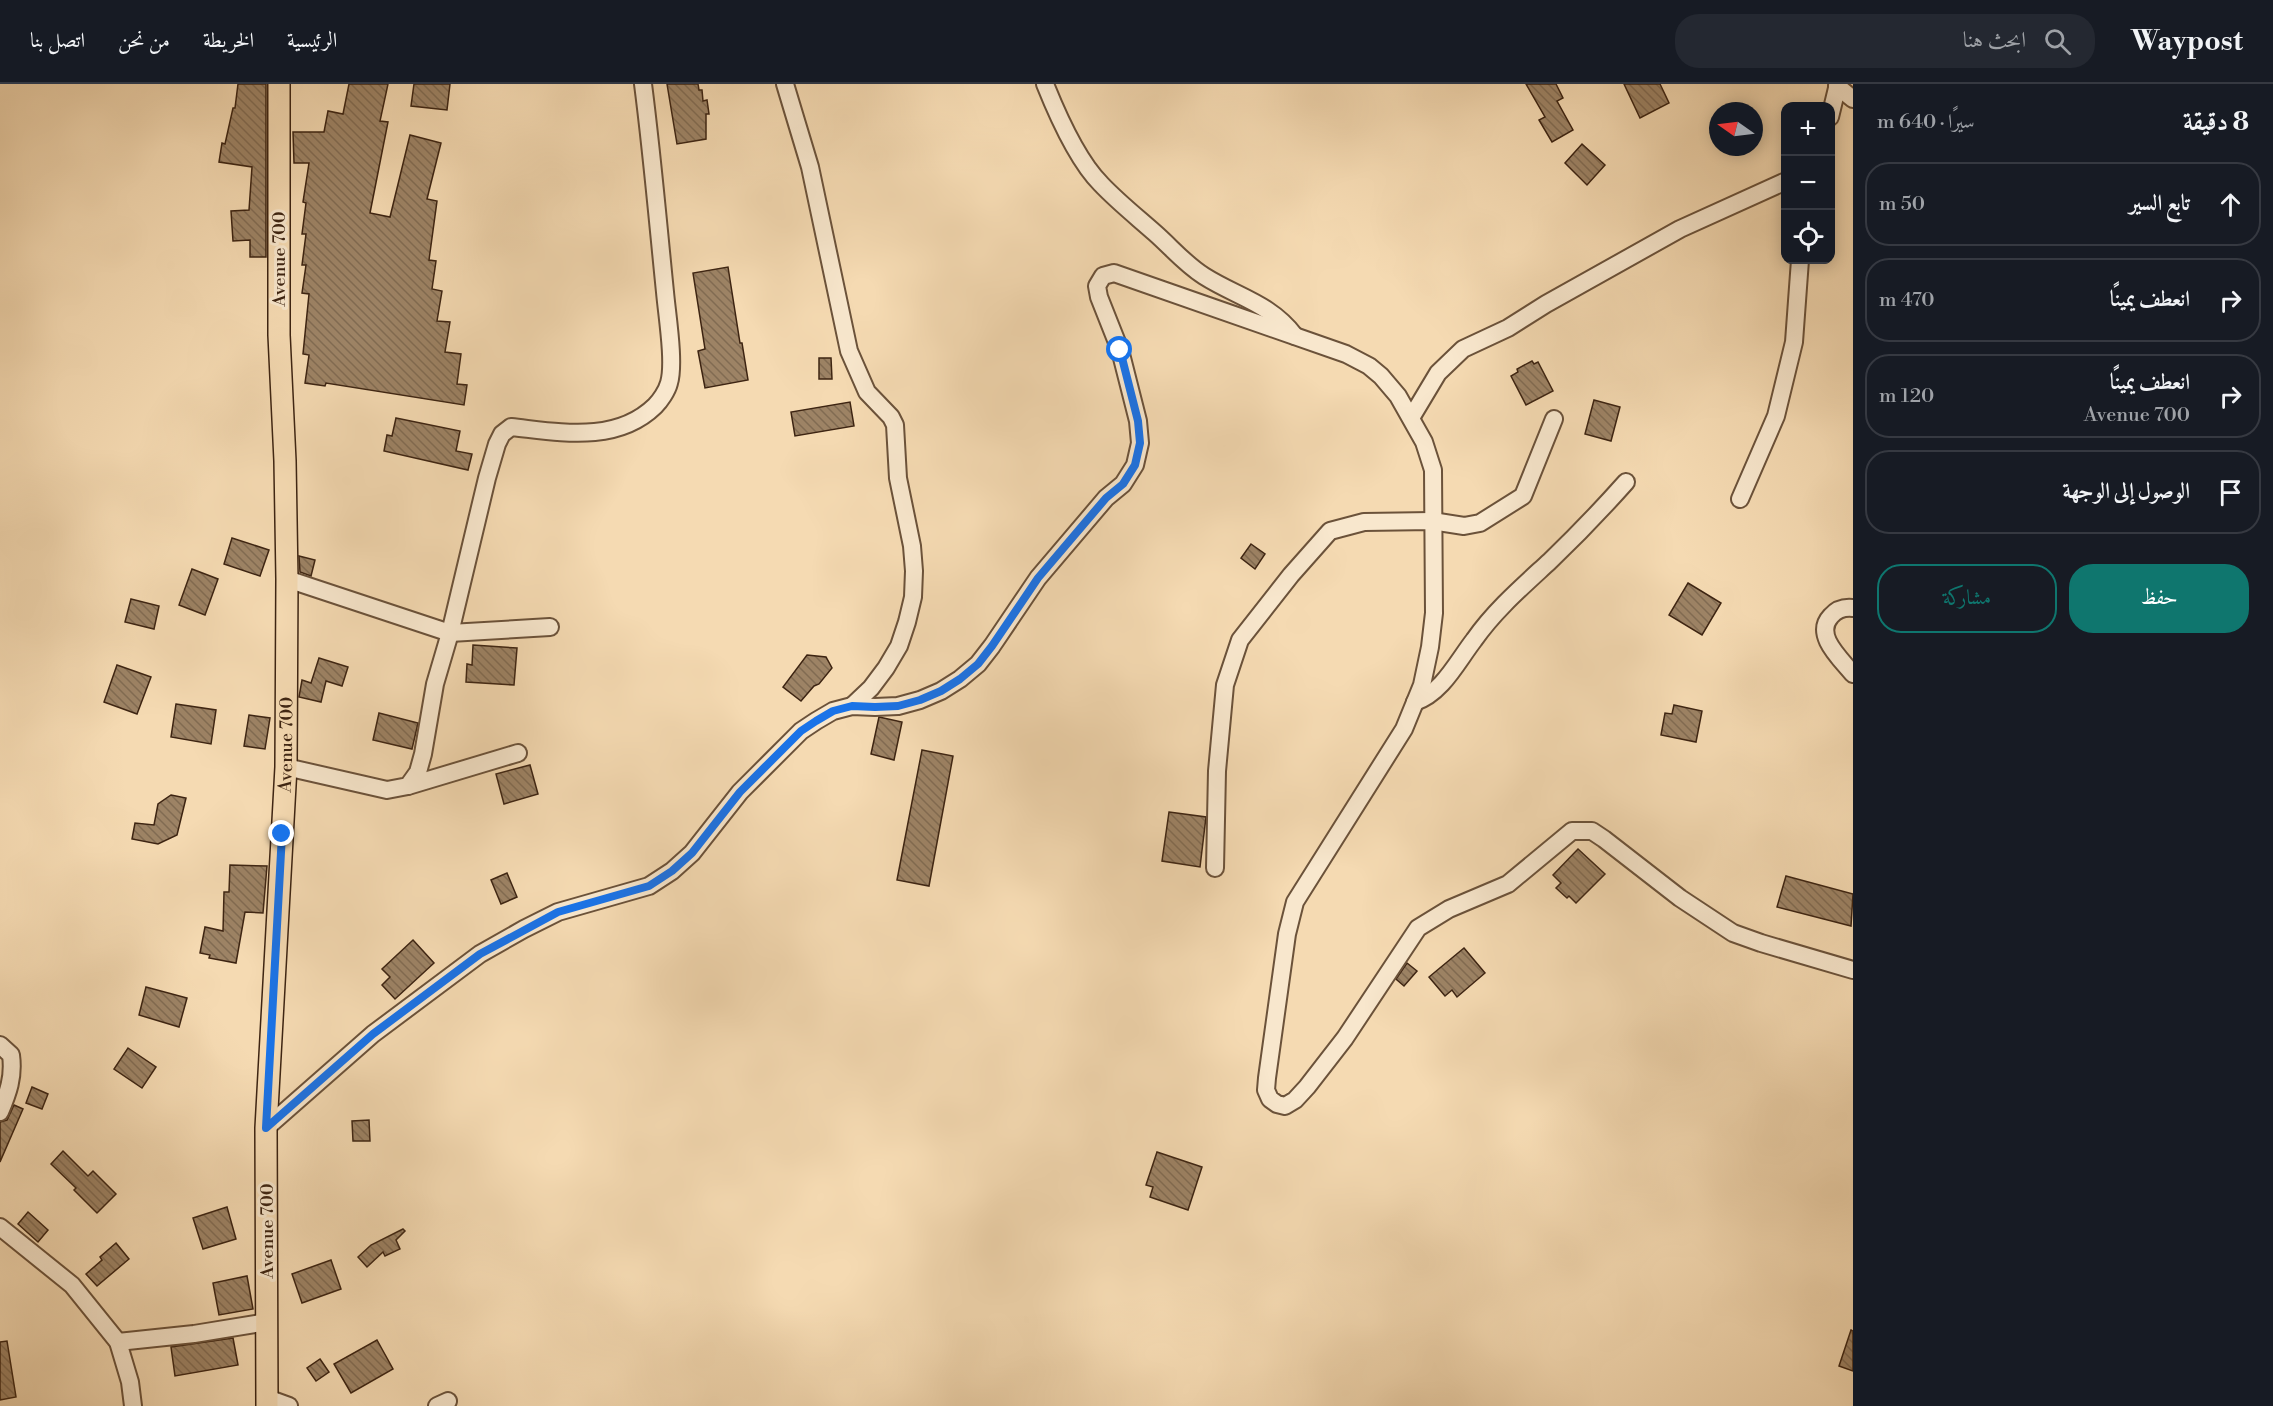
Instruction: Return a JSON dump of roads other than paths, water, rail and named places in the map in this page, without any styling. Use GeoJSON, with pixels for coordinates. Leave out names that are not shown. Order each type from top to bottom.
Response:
{"type":"FeatureCollection","features":[{"type":"Feature","properties":{"kind":"main road","name":"Avenue 700"},"geometry":{"type":"LineString","coordinates":[[267,1402],[266,1128],[286,767],[287,579],[285,461],[279,335],[279,84]]}},
{"type":"Feature","properties":{"kind":"street"},"geometry":{"type":"LineString","coordinates":[[408,786],[418,772],[423,754],[435,684],[450,633],[487,478],[497,444],[506,429],[511,427],[580,434],[608,430],[635,420],[655,406],[669,383],[668,326],[654,196],[651,140],[643,84]]}},
{"type":"Feature","properties":{"kind":"street"},"geometry":{"type":"LineString","coordinates":[[785,84],[810,167],[849,351],[867,392],[891,417],[895,425],[898,478],[912,546],[913,597],[899,645],[881,675],[852,706]]}},
{"type":"Feature","properties":{"kind":"street"},"geometry":{"type":"LineString","coordinates":[[1045,84],[1056,112],[1100,184],[1156,234],[1180,259],[1228,291],[1270,310],[1283,321],[1295,337]]}},
{"type":"Feature","properties":{"kind":"street"},"geometry":{"type":"LineString","coordinates":[[1834,102],[1838,85],[1853,99]]}},
{"type":"Feature","properties":{"kind":"street"},"geometry":{"type":"LineString","coordinates":[[1411,418],[1438,373],[1463,348],[1508,328],[1546,304],[1680,229],[1781,183]]}},
{"type":"Feature","properties":{"kind":"street"},"geometry":{"type":"LineString","coordinates":[[1740,499],[1776,416],[1794,342],[1800,264]]}},
{"type":"Feature","properties":{"kind":"street"},"geometry":{"type":"LineString","coordinates":[[266,1128],[373,1034],[480,954],[558,912],[649,886],[672,871],[692,853],[740,792],[801,731],[833,711],[852,706],[898,706],[920,700],[941,691],[978,664],[1038,578],[1106,498],[1123,484],[1135,465],[1140,443],[1138,421],[1120,350],[1099,297],[1097,286],[1103,276],[1114,273],[1346,354],[1369,366],[1398,396],[1424,442],[1432,470],[1434,613],[1422,685],[1398,739],[1294,902],[1287,934],[1267,1078],[1266,1090],[1270,1099],[1285,1106],[1295,1100],[1307,1087],[1345,1038],[1419,928],[1449,909],[1508,884],[1572,831],[1592,831],[1680,898],[1733,933],[1853,970]]}},
{"type":"Feature","properties":{"kind":"street"},"geometry":{"type":"LineString","coordinates":[[1215,868],[1217,771],[1225,686],[1240,640],[1291,575],[1330,531],[1364,522],[1432,521],[1464,526],[1480,523],[1523,496],[1554,419]]}},
{"type":"Feature","properties":{"kind":"street"},"geometry":{"type":"LineString","coordinates":[[1415,702],[1425,698],[1441,685],[1494,615],[1599,512],[1626,482]]}},
{"type":"Feature","properties":{"kind":"street"},"geometry":{"type":"LineString","coordinates":[[287,579],[450,633],[550,627]]}},
{"type":"Feature","properties":{"kind":"street"},"geometry":{"type":"LineString","coordinates":[[1853,608],[1840,609],[1832,614],[1825,629],[1827,639],[1853,674]]}},
{"type":"Feature","properties":{"kind":"street"},"geometry":{"type":"LineString","coordinates":[[286,767],[387,790],[408,786],[518,753]]}},
{"type":"Feature","properties":{"kind":"street"},"geometry":{"type":"LineString","coordinates":[[0,1045],[11,1055],[12,1079],[0,1112]]}},
{"type":"Feature","properties":{"kind":"street"},"geometry":{"type":"LineString","coordinates":[[0,1227],[72,1285],[118,1342],[130,1382],[134,1406]]}},
{"type":"Feature","properties":{"kind":"street"},"geometry":{"type":"LineString","coordinates":[[118,1342],[194,1334],[267,1322]]}},
{"type":"Feature","properties":{"kind":"street"},"geometry":{"type":"LineString","coordinates":[[267,1402],[289,1406]]}}]}
